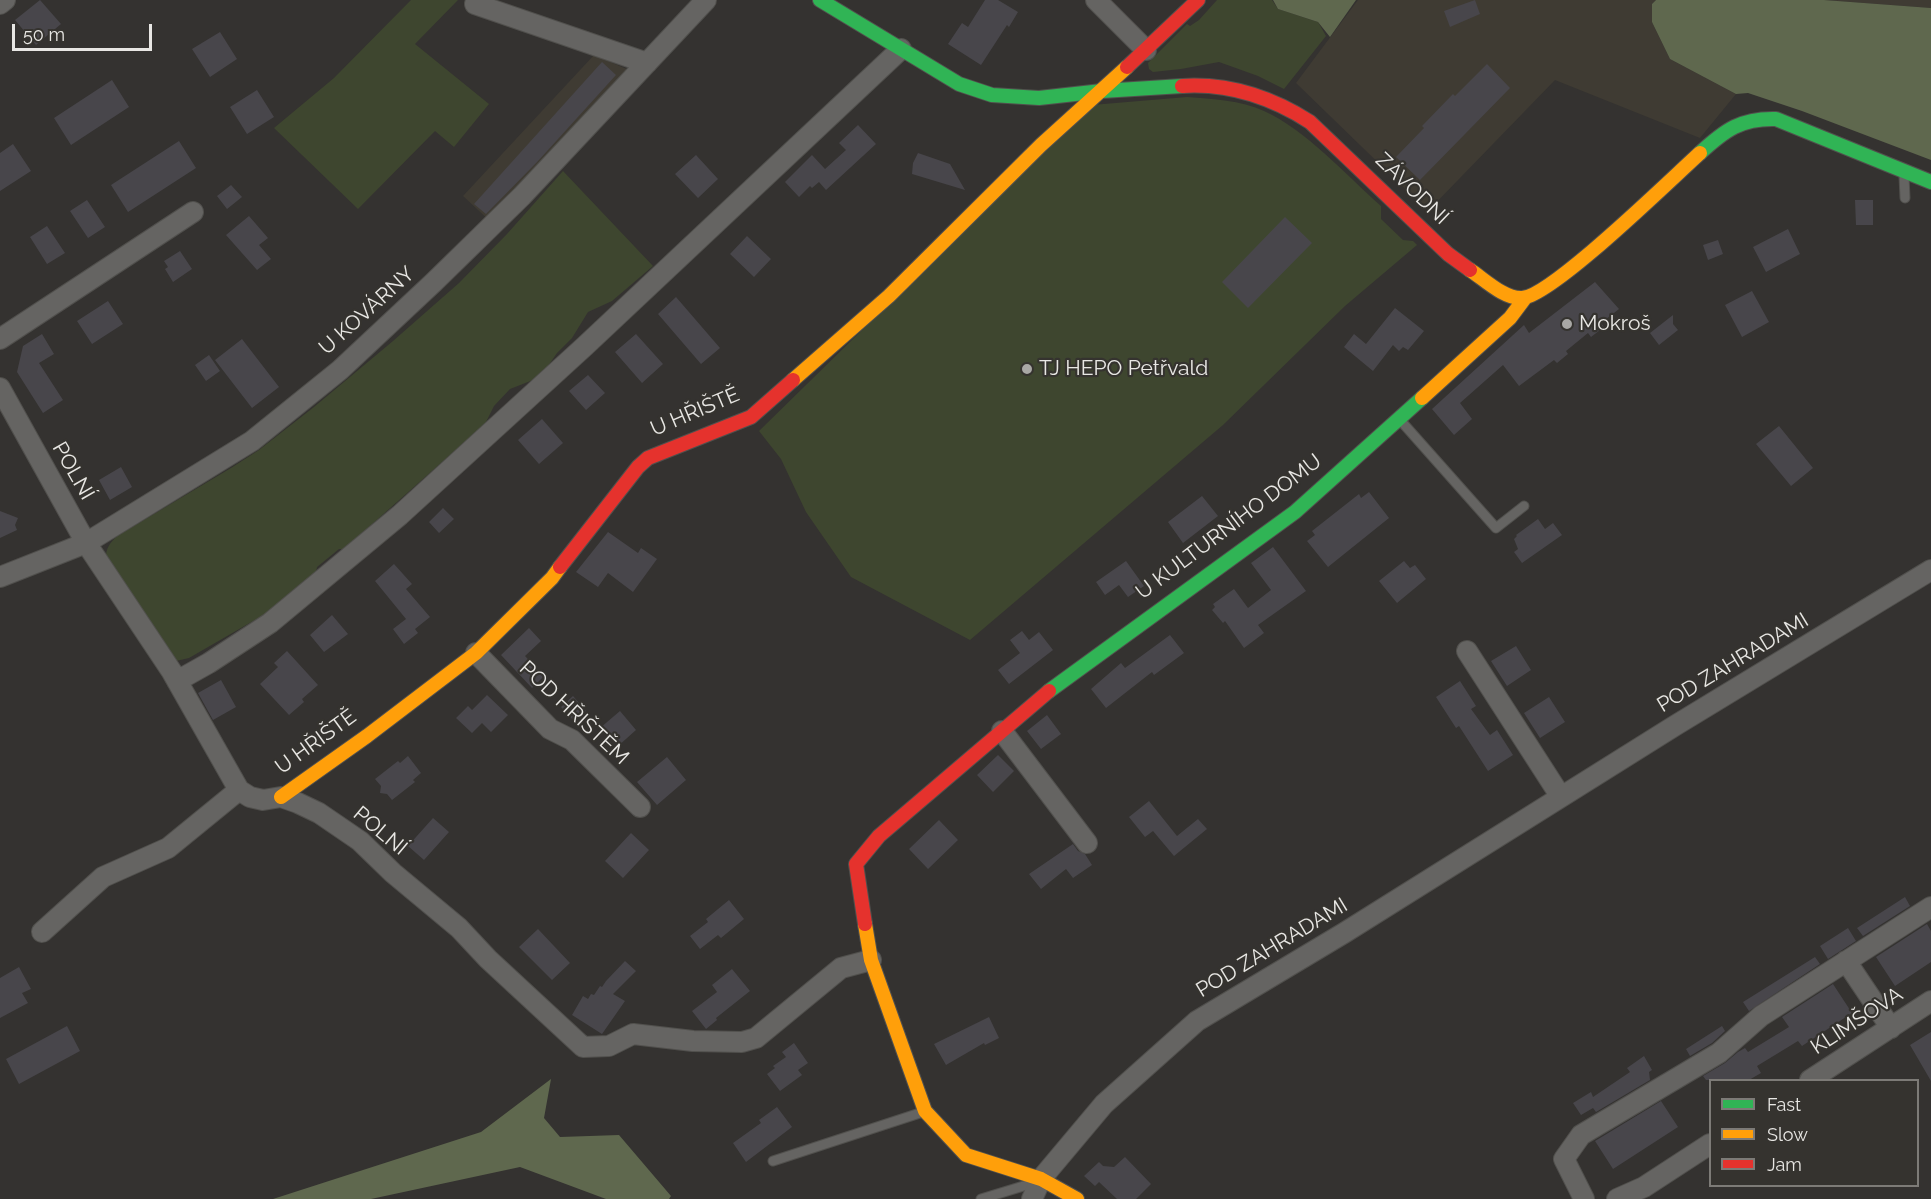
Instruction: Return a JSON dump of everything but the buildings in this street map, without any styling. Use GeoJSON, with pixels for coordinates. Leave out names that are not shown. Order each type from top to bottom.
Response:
{"type":"FeatureCollection","features":[{"type":"Feature","properties":{"kind":"street"},"geometry":{"type":"LineString","coordinates":[[0,4],[5,0]]}},
{"type":"Feature","properties":{"kind":"street","name":"U KOVÁRNY"},"geometry":{"type":"LineString","coordinates":[[0,577],[86,543],[252,441],[340,370],[522,196],[706,0]]}},
{"type":"Feature","properties":{"kind":"street","name":"ZÁVODNÍ"},"geometry":{"type":"LineString","coordinates":[[820,0],[959,84],[992,95],[1029,98],[1102,91],[1219,86],[1250,92],[1279,103],[1296,112],[1323,133],[1448,254],[1504,293],[1514,298],[1525,298]]}},
{"type":"Feature","properties":{"kind":"street"},"geometry":{"type":"LineString","coordinates":[[1096,0],[1146,50]]}},
{"type":"Feature","properties":{"kind":"street","name":"U HŘIŠTĚ"},"geometry":{"type":"LineString","coordinates":[[281,797],[367,736],[476,653],[552,578],[638,467],[648,458],[751,417],[889,296],[1041,145],[1198,0]]}},
{"type":"Feature","properties":{"kind":"street"},"geometry":{"type":"LineString","coordinates":[[475,4],[647,63]]}},
{"type":"Feature","properties":{"kind":"street"},"geometry":{"type":"LineString","coordinates":[[177,681],[209,663],[270,622],[400,515],[585,346],[901,49]]}},
{"type":"Feature","properties":{"kind":"street"},"geometry":{"type":"LineString","coordinates":[[1525,298],[1548,286],[1574,266],[1723,132],[1744,122],[1759,118],[1776,119],[1931,182]]}},
{"type":"Feature","properties":{"kind":"street"},"geometry":{"type":"LineString","coordinates":[[0,339],[193,212]]}},
{"type":"Feature","properties":{"kind":"street","name":"U KULTURNÍHO DOMU"},"geometry":{"type":"LineString","coordinates":[[1077,1199],[1041,1179],[966,1155],[925,1112],[871,960],[856,864],[879,836],[1035,701],[1295,512],[1510,318],[1525,298]]}},
{"type":"Feature","properties":{"kind":"street","name":"POLNÍ"},"geometry":{"type":"LineString","coordinates":[[0,388],[86,543],[177,681],[239,790],[250,797],[263,800],[281,797],[319,813],[360,841],[393,873],[459,928],[488,959],[583,1047],[609,1046],[633,1034],[693,1041],[742,1042],[756,1038],[841,968],[871,960]]}},
{"type":"Feature","properties":{"kind":"street","name":"POD ZAHRADAMI"},"geometry":{"type":"LineString","coordinates":[[1032,1199],[1041,1179],[1104,1104],[1197,1022],[1931,570]]}},
{"type":"Feature","properties":{"kind":"street"},"geometry":{"type":"LineString","coordinates":[[1467,651],[1561,797]]}},
{"type":"Feature","properties":{"kind":"street","name":"POD HŘIŠTĚM"},"geometry":{"type":"LineString","coordinates":[[476,653],[550,729],[572,740],[640,807]]}},
{"type":"Feature","properties":{"kind":"street"},"geometry":{"type":"LineString","coordinates":[[1002,731],[1087,843]]}},
{"type":"Feature","properties":{"kind":"street"},"geometry":{"type":"LineString","coordinates":[[42,932],[103,877],[168,849],[239,790]]}},
{"type":"Feature","properties":{"kind":"street"},"geometry":{"type":"LineString","coordinates":[[1584,1199],[1564,1159],[1581,1135],[1719,1053],[1761,1016],[1931,907]]}},
{"type":"Feature","properties":{"kind":"street"},"geometry":{"type":"LineString","coordinates":[[1846,961],[1891,1028]]}},
{"type":"Feature","properties":{"kind":"street","name":"KLIMŠOVA"},"geometry":{"type":"LineString","coordinates":[[1812,1079],[1931,1001]]}},
{"type":"Feature","properties":{"kind":"street"},"geometry":{"type":"LineString","coordinates":[[1617,1199],[1644,1186],[1709,1145]]}},
{"type":"Feature","properties":{"kind":"lane"},"geometry":{"type":"LineString","coordinates":[[1904,170],[1905,198]]}},
{"type":"Feature","properties":{"kind":"lane"},"geometry":{"type":"LineString","coordinates":[[1399,419],[1496,528],[1524,506]]}},
{"type":"Feature","properties":{"kind":"lane"},"geometry":{"type":"LineString","coordinates":[[773,1161],[925,1112]]}},
{"type":"Feature","properties":{"kind":"lane"},"geometry":{"type":"LineString","coordinates":[[981,1199],[1041,1179]]}},
{"type":"Feature","properties":{"kind":"shaded area"},"geometry":{"type":"Polygon","coordinates":[[[1358,0],[1656,0],[1652,4],[1652,22],[1670,59],[1736,94],[1700,138],[1555,80],[1428,211],[1296,83],[1358,0]]]}},
{"type":"Feature","properties":{"kind":"shaded area"},"geometry":{"type":"Polygon","coordinates":[[[1824,0],[1931,0],[1931,8],[1824,0]]]}},
{"type":"Feature","properties":{"kind":"shaded area"},"geometry":{"type":"Polygon","coordinates":[[[594,55],[629,70],[492,223],[463,196],[594,55]]]}},
{"type":"Feature","properties":{"kind":"green space"},"geometry":{"type":"Polygon","coordinates":[[[411,0],[458,0],[415,44],[489,104],[454,147],[435,131],[358,209],[274,128],[334,78],[411,0]]]}},
{"type":"Feature","properties":{"kind":"green space"},"geometry":{"type":"Polygon","coordinates":[[[1217,0],[1272,0],[1278,9],[1318,22],[1326,36],[1284,89],[1258,76],[1219,62],[1153,72],[1149,69],[1148,63],[1187,24],[1190,26],[1199,20],[1217,0]]]}},
{"type":"Feature","properties":{"kind":"green space"},"geometry":{"type":"Polygon","coordinates":[[[1273,0],[1356,0],[1330,37],[1318,22],[1278,9],[1273,0]]]}},
{"type":"Feature","properties":{"kind":"green space"},"geometry":{"type":"Polygon","coordinates":[[[1656,0],[1824,0],[1931,8],[1931,160],[1802,111],[1748,93],[1736,94],[1670,59],[1652,22],[1652,4],[1656,0]]]}},
{"type":"Feature","properties":{"kind":"green space"},"geometry":{"type":"Polygon","coordinates":[[[1187,97],[1246,104],[1264,111],[1295,129],[1381,206],[1381,219],[1403,240],[1413,241],[1417,245],[1345,306],[1223,425],[970,640],[851,577],[806,512],[781,459],[759,431],[1092,105],[1187,97]]]}},
{"type":"Feature","properties":{"kind":"green space"},"geometry":{"type":"Polygon","coordinates":[[[563,171],[653,266],[612,301],[588,312],[572,338],[548,366],[533,380],[510,389],[494,406],[485,424],[344,549],[339,549],[317,567],[316,572],[267,613],[189,658],[176,661],[106,557],[110,543],[117,536],[259,450],[314,407],[459,283],[507,234],[563,171]]]}},
{"type":"Feature","properties":{"kind":"green space"},"geometry":{"type":"Polygon","coordinates":[[[551,1079],[544,1118],[560,1137],[619,1135],[671,1196],[669,1199],[606,1199],[520,1167],[371,1199],[273,1199],[481,1132],[551,1079]]]}},
{"type":"Feature","properties":{"kind":"traffic: fast"},"geometry":{"type":"LineString","coordinates":[[820,0],[959,84],[992,95],[1039,98],[1182,86]]}},
{"type":"Feature","properties":{"kind":"traffic: fast"},"geometry":{"type":"LineString","coordinates":[[1700,153],[1734,127],[1753,121],[1776,119],[1931,182]]}},
{"type":"Feature","properties":{"kind":"traffic: fast"},"geometry":{"type":"LineString","coordinates":[[1049,691],[1295,512],[1422,398]]}},
{"type":"Feature","properties":{"kind":"traffic: slow"},"geometry":{"type":"LineString","coordinates":[[793,380],[889,296],[1041,145],[1127,67]]}},
{"type":"Feature","properties":{"kind":"traffic: slow"},"geometry":{"type":"LineString","coordinates":[[1470,270],[1494,288],[1508,295],[1522,298],[1537,292],[1584,258],[1700,153]]}},
{"type":"Feature","properties":{"kind":"traffic: slow"},"geometry":{"type":"LineString","coordinates":[[1422,398],[1510,318],[1525,298]]}},
{"type":"Feature","properties":{"kind":"traffic: slow"},"geometry":{"type":"LineString","coordinates":[[281,797],[367,736],[476,653],[552,578],[560,567]]}},
{"type":"Feature","properties":{"kind":"traffic: slow"},"geometry":{"type":"LineString","coordinates":[[865,924],[871,960],[925,1111],[966,1155],[1041,1179],[1077,1199]]}},
{"type":"Feature","properties":{"kind":"traffic: jam"},"geometry":{"type":"LineString","coordinates":[[1127,67],[1198,0]]}},
{"type":"Feature","properties":{"kind":"traffic: jam"},"geometry":{"type":"LineString","coordinates":[[1182,86],[1233,89],[1280,105],[1310,122],[1448,254],[1470,270]]}},
{"type":"Feature","properties":{"kind":"traffic: jam"},"geometry":{"type":"LineString","coordinates":[[560,567],[638,467],[648,458],[751,417],[793,380]]}},
{"type":"Feature","properties":{"kind":"traffic: jam"},"geometry":{"type":"LineString","coordinates":[[865,924],[856,864],[879,836],[1049,691]]}},
{"type":"Feature","properties":{"kind":"place","name":"Mokroš"},"geometry":{"type":"Point","coordinates":[1567,324]}},
{"type":"Feature","properties":{"kind":"place","name":"TJ HEPO Petřvald"},"geometry":{"type":"Point","coordinates":[1027,369]}}]}
